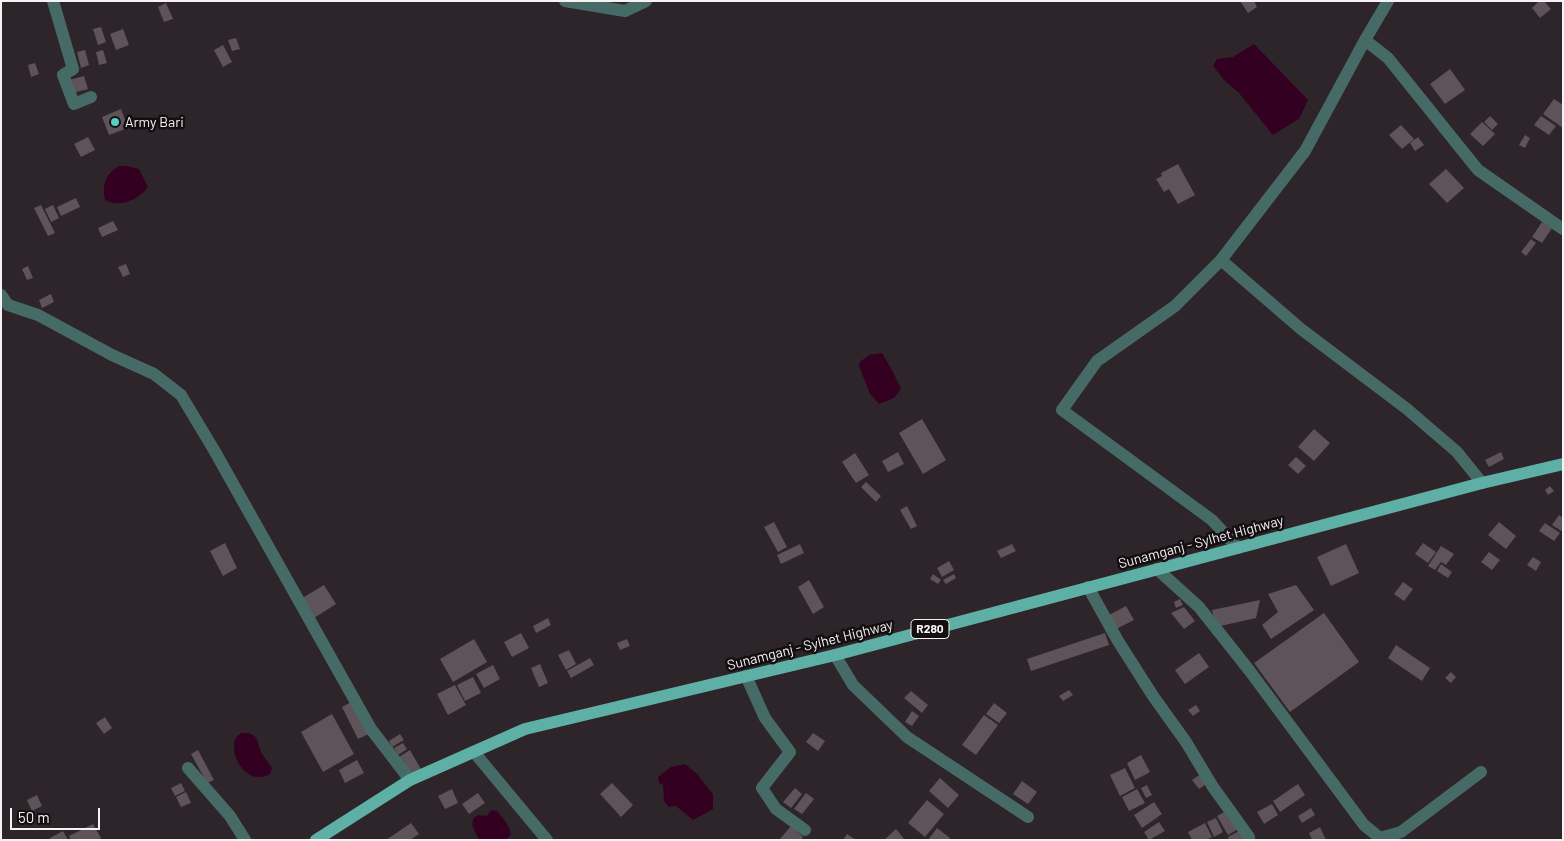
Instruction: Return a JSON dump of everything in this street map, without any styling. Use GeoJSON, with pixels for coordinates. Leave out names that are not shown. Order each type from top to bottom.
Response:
{"type":"FeatureCollection","features":[{"type":"Feature","properties":{"kind":"main road","name":"Sunamganj - Sylhet Highway"},"geometry":{"type":"LineString","coordinates":[[316,840],[410,780],[525,730],[835,655],[1482,483],[1563,464]]}},
{"type":"Feature","properties":{"kind":"street"},"geometry":{"type":"LineString","coordinates":[[53,1],[73,70],[63,74],[74,104],[91,97]]}},
{"type":"Feature","properties":{"kind":"street"},"geometry":{"type":"LineString","coordinates":[[564,1],[625,11],[646,1]]}},
{"type":"Feature","properties":{"kind":"street"},"geometry":{"type":"LineString","coordinates":[[1238,548],[1212,520],[1062,410],[1096,360],[1175,306],[1221,260],[1305,151],[1388,1]]}},
{"type":"Feature","properties":{"kind":"street"},"geometry":{"type":"LineString","coordinates":[[1365,40],[1388,58],[1478,170],[1563,229]]}},
{"type":"Feature","properties":{"kind":"street"},"geometry":{"type":"LineString","coordinates":[[1221,260],[1301,329],[1407,409],[1457,452],[1482,483]]}},
{"type":"Feature","properties":{"kind":"street"},"geometry":{"type":"LineString","coordinates":[[1,295],[8,305],[38,315],[112,355],[154,374],[181,395],[371,729],[410,780]]}},
{"type":"Feature","properties":{"kind":"street"},"geometry":{"type":"LineString","coordinates":[[1157,569],[1199,607],[1249,670],[1364,825],[1380,838],[1400,832],[1481,772]]}},
{"type":"Feature","properties":{"kind":"street"},"geometry":{"type":"LineString","coordinates":[[1088,587],[1118,641],[1153,696],[1186,742],[1213,787],[1249,837]]}},
{"type":"Feature","properties":{"kind":"street"},"geometry":{"type":"LineString","coordinates":[[835,655],[853,685],[907,737],[1028,817]]}},
{"type":"Feature","properties":{"kind":"street"},"geometry":{"type":"LineString","coordinates":[[746,676],[765,718],[790,752],[762,788],[776,810],[805,830]]}},
{"type":"Feature","properties":{"kind":"street"},"geometry":{"type":"LineString","coordinates":[[474,752],[546,840]]}},
{"type":"Feature","properties":{"kind":"street"},"geometry":{"type":"LineString","coordinates":[[188,768],[230,816],[245,840]]}},
{"type":"Feature","properties":{"kind":"shaded area"},"geometry":{"type":"Polygon","coordinates":[[[1254,44],[1308,100],[1299,119],[1273,135],[1239,93],[1224,80],[1213,66],[1217,59],[1233,57],[1254,44]]]}},
{"type":"Feature","properties":{"kind":"shaded area"},"geometry":{"type":"Polygon","coordinates":[[[120,166],[139,169],[148,187],[139,196],[123,203],[105,200],[104,184],[111,172],[120,166]]]}},
{"type":"Feature","properties":{"kind":"shaded area"},"geometry":{"type":"Polygon","coordinates":[[[882,353],[901,389],[894,398],[879,404],[870,394],[859,366],[860,362],[869,355],[882,353]]]}},
{"type":"Feature","properties":{"kind":"shaded area"},"geometry":{"type":"Polygon","coordinates":[[[242,733],[255,736],[262,754],[272,768],[270,774],[260,777],[251,775],[238,762],[234,745],[236,737],[242,733]]]}},
{"type":"Feature","properties":{"kind":"shaded area"},"geometry":{"type":"Polygon","coordinates":[[[685,764],[697,774],[713,794],[713,809],[693,820],[676,806],[669,807],[664,801],[663,785],[659,783],[658,777],[671,767],[685,764]]]}},
{"type":"Feature","properties":{"kind":"shaded area"},"geometry":{"type":"Polygon","coordinates":[[[493,810],[497,811],[504,819],[511,834],[506,840],[479,840],[472,823],[473,820],[478,815],[487,816],[493,810]]]}},
{"type":"Feature","properties":{"kind":"building"},"geometry":{"type":"Polygon","coordinates":[[[1240,1],[1254,1],[1257,7],[1248,13],[1240,1]]]}},
{"type":"Feature","properties":{"kind":"building"},"geometry":{"type":"Polygon","coordinates":[[[1539,1],[1544,1],[1551,9],[1540,18],[1532,8],[1539,1]]]}},
{"type":"Feature","properties":{"kind":"building"},"geometry":{"type":"Polygon","coordinates":[[[166,3],[173,19],[164,22],[158,7],[166,3]]]}},
{"type":"Feature","properties":{"kind":"building"},"geometry":{"type":"Polygon","coordinates":[[[101,27],[106,42],[98,45],[93,29],[101,27]]]}},
{"type":"Feature","properties":{"kind":"building"},"geometry":{"type":"Polygon","coordinates":[[[123,29],[129,45],[116,50],[110,34],[123,29]]]}},
{"type":"Feature","properties":{"kind":"building"},"geometry":{"type":"Polygon","coordinates":[[[236,38],[240,49],[232,51],[228,40],[236,38]]]}},
{"type":"Feature","properties":{"kind":"building"},"geometry":{"type":"Polygon","coordinates":[[[223,45],[232,62],[223,67],[214,50],[223,45]]]}},
{"type":"Feature","properties":{"kind":"building"},"geometry":{"type":"Polygon","coordinates":[[[85,50],[89,65],[81,68],[77,52],[85,50]]]}},
{"type":"Feature","properties":{"kind":"building"},"geometry":{"type":"Polygon","coordinates":[[[103,50],[107,63],[99,65],[96,52],[103,50]]]}},
{"type":"Feature","properties":{"kind":"building"},"geometry":{"type":"Polygon","coordinates":[[[35,63],[39,74],[31,77],[28,65],[35,63]]]}},
{"type":"Feature","properties":{"kind":"building"},"geometry":{"type":"Polygon","coordinates":[[[1450,69],[1465,90],[1445,104],[1430,84],[1450,69]]]}},
{"type":"Feature","properties":{"kind":"building"},"geometry":{"type":"Polygon","coordinates":[[[84,76],[88,89],[73,93],[69,80],[84,76]]]}},
{"type":"Feature","properties":{"kind":"building"},"geometry":{"type":"Polygon","coordinates":[[[1554,99],[1563,105],[1563,128],[1543,114],[1554,99]]]}},
{"type":"Feature","properties":{"kind":"building","name":"Army Bari"},"geometry":{"type":"Polygon","coordinates":[[[121,109],[128,128],[109,135],[102,117],[121,109]]]}},
{"type":"Feature","properties":{"kind":"building"},"geometry":{"type":"Polygon","coordinates":[[[1490,116],[1498,124],[1492,130],[1484,122],[1490,116]]]}},
{"type":"Feature","properties":{"kind":"building"},"geometry":{"type":"Polygon","coordinates":[[[1541,116],[1556,126],[1549,135],[1534,125],[1541,116]]]}},
{"type":"Feature","properties":{"kind":"building"},"geometry":{"type":"Polygon","coordinates":[[[1482,122],[1495,134],[1483,146],[1470,134],[1482,122]]]}},
{"type":"Feature","properties":{"kind":"building"},"geometry":{"type":"Polygon","coordinates":[[[1401,125],[1414,139],[1402,149],[1389,135],[1401,125]]]}},
{"type":"Feature","properties":{"kind":"building"},"geometry":{"type":"Polygon","coordinates":[[[1525,135],[1530,138],[1525,148],[1519,145],[1525,135]]]}},
{"type":"Feature","properties":{"kind":"building"},"geometry":{"type":"Polygon","coordinates":[[[88,137],[95,150],[81,157],[74,144],[88,137]]]}},
{"type":"Feature","properties":{"kind":"building"},"geometry":{"type":"Polygon","coordinates":[[[1418,137],[1424,145],[1415,151],[1410,143],[1418,137]]]}},
{"type":"Feature","properties":{"kind":"building"},"geometry":{"type":"Polygon","coordinates":[[[1178,164],[1195,195],[1178,204],[1169,189],[1164,192],[1156,179],[1162,176],[1161,173],[1178,164]]]}},
{"type":"Feature","properties":{"kind":"building"},"geometry":{"type":"Polygon","coordinates":[[[1446,169],[1464,188],[1447,203],[1429,184],[1446,169]]]}},
{"type":"Feature","properties":{"kind":"building"},"geometry":{"type":"Polygon","coordinates":[[[76,198],[80,207],[61,216],[57,207],[76,198]]]}},
{"type":"Feature","properties":{"kind":"building"},"geometry":{"type":"Polygon","coordinates":[[[41,205],[55,233],[48,236],[34,208],[41,205]]]}},
{"type":"Feature","properties":{"kind":"building"},"geometry":{"type":"Polygon","coordinates":[[[53,205],[59,218],[51,222],[45,209],[53,205]]]}},
{"type":"Feature","properties":{"kind":"building"},"geometry":{"type":"Polygon","coordinates":[[[113,221],[118,230],[102,237],[98,228],[113,221]]]}},
{"type":"Feature","properties":{"kind":"building"},"geometry":{"type":"Polygon","coordinates":[[[1542,222],[1552,228],[1542,243],[1532,237],[1542,222]]]}},
{"type":"Feature","properties":{"kind":"building"},"geometry":{"type":"Polygon","coordinates":[[[1531,239],[1536,243],[1526,256],[1521,252],[1531,239]]]}},
{"type":"Feature","properties":{"kind":"building"},"geometry":{"type":"Polygon","coordinates":[[[126,264],[130,274],[123,277],[118,267],[126,264]]]}},
{"type":"Feature","properties":{"kind":"building"},"geometry":{"type":"Polygon","coordinates":[[[28,266],[33,278],[27,280],[22,269],[28,266]]]}},
{"type":"Feature","properties":{"kind":"building"},"geometry":{"type":"Polygon","coordinates":[[[51,294],[54,302],[42,308],[39,300],[51,294]]]}},
{"type":"Feature","properties":{"kind":"building"},"geometry":{"type":"Polygon","coordinates":[[[922,419],[946,460],[923,474],[899,433],[922,419]]]}},
{"type":"Feature","properties":{"kind":"building"},"geometry":{"type":"Polygon","coordinates":[[[1314,429],[1330,443],[1314,461],[1298,447],[1314,429]]]}},
{"type":"Feature","properties":{"kind":"building"},"geometry":{"type":"Polygon","coordinates":[[[898,452],[904,464],[888,472],[882,461],[898,452]]]}},
{"type":"Feature","properties":{"kind":"building"},"geometry":{"type":"Polygon","coordinates":[[[1501,452],[1504,459],[1489,467],[1485,460],[1501,452]]]}},
{"type":"Feature","properties":{"kind":"building"},"geometry":{"type":"Polygon","coordinates":[[[855,453],[869,475],[856,483],[842,462],[855,453]]]}},
{"type":"Feature","properties":{"kind":"building"},"geometry":{"type":"Polygon","coordinates":[[[1296,457],[1306,466],[1298,474],[1288,465],[1296,457]]]}},
{"type":"Feature","properties":{"kind":"building"},"geometry":{"type":"Polygon","coordinates":[[[866,482],[881,496],[876,502],[861,487],[866,482]]]}},
{"type":"Feature","properties":{"kind":"building"},"geometry":{"type":"Polygon","coordinates":[[[1550,486],[1554,491],[1548,495],[1545,490],[1550,486]]]}},
{"type":"Feature","properties":{"kind":"building"},"geometry":{"type":"Polygon","coordinates":[[[907,506],[917,526],[911,529],[900,510],[907,506]]]}},
{"type":"Feature","properties":{"kind":"building"},"geometry":{"type":"Polygon","coordinates":[[[1559,515],[1563,518],[1563,532],[1552,525],[1559,515]]]}},
{"type":"Feature","properties":{"kind":"building"},"geometry":{"type":"Polygon","coordinates":[[[774,522],[787,547],[778,552],[764,527],[774,522]]]}},
{"type":"Feature","properties":{"kind":"building"},"geometry":{"type":"Polygon","coordinates":[[[1499,522],[1516,536],[1506,549],[1488,535],[1499,522]]]}},
{"type":"Feature","properties":{"kind":"building"},"geometry":{"type":"Polygon","coordinates":[[[1545,523],[1560,533],[1554,541],[1539,531],[1545,523]]]}},
{"type":"Feature","properties":{"kind":"building"},"geometry":{"type":"Polygon","coordinates":[[[225,543],[237,568],[223,576],[210,551],[225,543]]]}},
{"type":"Feature","properties":{"kind":"building"},"geometry":{"type":"Polygon","coordinates":[[[1423,543],[1436,552],[1428,563],[1415,554],[1423,543]]]}},
{"type":"Feature","properties":{"kind":"building"},"geometry":{"type":"Polygon","coordinates":[[[800,544],[804,553],[781,564],[777,555],[800,544]]]}},
{"type":"Feature","properties":{"kind":"building"},"geometry":{"type":"Polygon","coordinates":[[[1012,544],[1016,551],[1001,558],[997,551],[1012,544]]]}},
{"type":"Feature","properties":{"kind":"building"},"geometry":{"type":"Polygon","coordinates":[[[1346,544],[1359,573],[1331,586],[1317,557],[1346,544]]]}},
{"type":"Feature","properties":{"kind":"building"},"geometry":{"type":"Polygon","coordinates":[[[1441,546],[1454,554],[1446,565],[1441,562],[1435,570],[1428,566],[1441,546]]]}},
{"type":"Feature","properties":{"kind":"building"},"geometry":{"type":"Polygon","coordinates":[[[1489,552],[1500,560],[1492,570],[1481,562],[1489,552]]]}},
{"type":"Feature","properties":{"kind":"building"},"geometry":{"type":"Polygon","coordinates":[[[1533,557],[1541,562],[1536,571],[1527,565],[1533,557]]]}},
{"type":"Feature","properties":{"kind":"building"},"geometry":{"type":"Polygon","coordinates":[[[949,561],[954,570],[942,577],[937,568],[949,561]]]}},
{"type":"Feature","properties":{"kind":"building"},"geometry":{"type":"Polygon","coordinates":[[[1441,564],[1452,572],[1448,578],[1437,571],[1441,564]]]}},
{"type":"Feature","properties":{"kind":"building"},"geometry":{"type":"Polygon","coordinates":[[[933,574],[941,580],[938,584],[930,579],[933,574]]]}},
{"type":"Feature","properties":{"kind":"building"},"geometry":{"type":"Polygon","coordinates":[[[954,574],[956,578],[946,584],[943,580],[954,574]]]}},
{"type":"Feature","properties":{"kind":"building"},"geometry":{"type":"Polygon","coordinates":[[[809,580],[824,607],[813,614],[798,587],[809,580]]]}},
{"type":"Feature","properties":{"kind":"building"},"geometry":{"type":"Polygon","coordinates":[[[1403,582],[1413,589],[1404,601],[1394,594],[1403,582]]]}},
{"type":"Feature","properties":{"kind":"building"},"geometry":{"type":"Polygon","coordinates":[[[324,585],[336,604],[314,618],[302,598],[324,585]]]}},
{"type":"Feature","properties":{"kind":"building"},"geometry":{"type":"Polygon","coordinates":[[[1296,585],[1314,610],[1271,639],[1262,625],[1278,612],[1268,594],[1296,585]]]}},
{"type":"Feature","properties":{"kind":"building"},"geometry":{"type":"Polygon","coordinates":[[[1180,599],[1183,605],[1176,608],[1174,602],[1180,599]]]}},
{"type":"Feature","properties":{"kind":"building"},"geometry":{"type":"Polygon","coordinates":[[[1260,600],[1256,618],[1216,627],[1212,610],[1260,600]]]}},
{"type":"Feature","properties":{"kind":"building"},"geometry":{"type":"Polygon","coordinates":[[[1126,606],[1134,620],[1114,630],[1107,616],[1126,606]]]}},
{"type":"Feature","properties":{"kind":"building"},"geometry":{"type":"Polygon","coordinates":[[[1184,607],[1195,621],[1184,629],[1171,613],[1184,607]]]}},
{"type":"Feature","properties":{"kind":"building"},"geometry":{"type":"Polygon","coordinates":[[[1324,613],[1359,662],[1290,712],[1254,663],[1324,613]]]}},
{"type":"Feature","properties":{"kind":"building"},"geometry":{"type":"Polygon","coordinates":[[[548,618],[551,625],[536,633],[533,626],[548,618]]]}},
{"type":"Feature","properties":{"kind":"building"},"geometry":{"type":"Polygon","coordinates":[[[521,633],[529,648],[512,657],[504,642],[521,633]]]}},
{"type":"Feature","properties":{"kind":"building"},"geometry":{"type":"Polygon","coordinates":[[[1105,633],[1109,645],[1031,671],[1027,659],[1105,633]]]}},
{"type":"Feature","properties":{"kind":"building"},"geometry":{"type":"Polygon","coordinates":[[[474,639],[487,662],[453,682],[440,659],[474,639]]]}},
{"type":"Feature","properties":{"kind":"building"},"geometry":{"type":"Polygon","coordinates":[[[627,639],[630,646],[620,650],[617,643],[627,639]]]}},
{"type":"Feature","properties":{"kind":"building"},"geometry":{"type":"Polygon","coordinates":[[[1396,645],[1430,668],[1422,681],[1388,658],[1396,645]]]}},
{"type":"Feature","properties":{"kind":"building"},"geometry":{"type":"Polygon","coordinates":[[[569,650],[576,664],[566,670],[558,655],[569,650]]]}},
{"type":"Feature","properties":{"kind":"building"},"geometry":{"type":"Polygon","coordinates":[[[1199,653],[1209,667],[1185,684],[1175,670],[1199,653]]]}},
{"type":"Feature","properties":{"kind":"building"},"geometry":{"type":"Polygon","coordinates":[[[590,658],[594,665],[571,678],[567,671],[590,658]]]}},
{"type":"Feature","properties":{"kind":"building"},"geometry":{"type":"Polygon","coordinates":[[[540,664],[548,683],[539,687],[531,668],[540,664]]]}},
{"type":"Feature","properties":{"kind":"building"},"geometry":{"type":"Polygon","coordinates":[[[493,665],[500,679],[484,688],[476,674],[493,665]]]}},
{"type":"Feature","properties":{"kind":"building"},"geometry":{"type":"Polygon","coordinates":[[[1451,672],[1456,677],[1451,683],[1445,678],[1451,672]]]}},
{"type":"Feature","properties":{"kind":"building"},"geometry":{"type":"Polygon","coordinates":[[[473,677],[481,693],[465,701],[457,685],[473,677]]]}},
{"type":"Feature","properties":{"kind":"building"},"geometry":{"type":"Polygon","coordinates":[[[455,685],[466,705],[448,715],[437,694],[455,685]]]}},
{"type":"Feature","properties":{"kind":"building"},"geometry":{"type":"Polygon","coordinates":[[[1069,690],[1073,695],[1063,701],[1059,696],[1069,690]]]}},
{"type":"Feature","properties":{"kind":"building"},"geometry":{"type":"Polygon","coordinates":[[[911,691],[928,705],[922,713],[904,698],[911,691]]]}},
{"type":"Feature","properties":{"kind":"building"},"geometry":{"type":"Polygon","coordinates":[[[353,701],[369,734],[358,739],[342,707],[353,701]]]}},
{"type":"Feature","properties":{"kind":"building"},"geometry":{"type":"Polygon","coordinates":[[[994,703],[1007,713],[999,723],[986,714],[994,703]]]}},
{"type":"Feature","properties":{"kind":"building"},"geometry":{"type":"Polygon","coordinates":[[[1196,705],[1200,711],[1193,716],[1188,710],[1196,705]]]}},
{"type":"Feature","properties":{"kind":"building"},"geometry":{"type":"Polygon","coordinates":[[[912,711],[919,716],[912,726],[905,722],[912,711]]]}},
{"type":"Feature","properties":{"kind":"building"},"geometry":{"type":"Polygon","coordinates":[[[332,714],[354,754],[323,772],[301,732],[332,714]]]}},
{"type":"Feature","properties":{"kind":"building"},"geometry":{"type":"Polygon","coordinates":[[[984,715],[998,725],[976,755],[962,745],[984,715]]]}},
{"type":"Feature","properties":{"kind":"building"},"geometry":{"type":"Polygon","coordinates":[[[105,717],[112,728],[104,734],[96,723],[105,717]]]}},
{"type":"Feature","properties":{"kind":"building"},"geometry":{"type":"Polygon","coordinates":[[[813,733],[825,741],[818,751],[806,742],[813,733]]]}},
{"type":"Feature","properties":{"kind":"building"},"geometry":{"type":"Polygon","coordinates":[[[400,734],[404,740],[392,747],[389,741],[400,734]]]}},
{"type":"Feature","properties":{"kind":"building"},"geometry":{"type":"Polygon","coordinates":[[[403,743],[407,749],[398,755],[394,748],[403,743]]]}},
{"type":"Feature","properties":{"kind":"building"},"geometry":{"type":"Polygon","coordinates":[[[198,750],[214,780],[207,783],[191,754],[198,750]]]}},
{"type":"Feature","properties":{"kind":"building"},"geometry":{"type":"Polygon","coordinates":[[[410,750],[422,771],[411,778],[399,757],[410,750]]]}},
{"type":"Feature","properties":{"kind":"building"},"geometry":{"type":"Polygon","coordinates":[[[1141,755],[1150,772],[1135,780],[1127,763],[1141,755]]]}},
{"type":"Feature","properties":{"kind":"building"},"geometry":{"type":"Polygon","coordinates":[[[357,760],[364,773],[345,783],[339,770],[357,760]]]}},
{"type":"Feature","properties":{"kind":"building"},"geometry":{"type":"Polygon","coordinates":[[[1125,768],[1135,788],[1120,796],[1110,775],[1125,768]]]}},
{"type":"Feature","properties":{"kind":"building"},"geometry":{"type":"Polygon","coordinates":[[[1201,774],[1208,783],[1199,789],[1192,780],[1201,774]]]}},
{"type":"Feature","properties":{"kind":"building"},"geometry":{"type":"Polygon","coordinates":[[[940,778],[959,795],[948,808],[929,791],[940,778]]]}},
{"type":"Feature","properties":{"kind":"building"},"geometry":{"type":"Polygon","coordinates":[[[1022,781],[1037,792],[1028,804],[1013,794],[1022,781]]]}},
{"type":"Feature","properties":{"kind":"building"},"geometry":{"type":"Polygon","coordinates":[[[181,783],[185,791],[175,796],[171,788],[181,783]]]}},
{"type":"Feature","properties":{"kind":"building"},"geometry":{"type":"Polygon","coordinates":[[[612,783],[633,805],[621,817],[600,794],[612,783]]]}},
{"type":"Feature","properties":{"kind":"building"},"geometry":{"type":"Polygon","coordinates":[[[1298,784],[1305,795],[1280,812],[1273,801],[1298,784]]]}},
{"type":"Feature","properties":{"kind":"building"},"geometry":{"type":"Polygon","coordinates":[[[1147,785],[1152,795],[1146,798],[1141,788],[1147,785]]]}},
{"type":"Feature","properties":{"kind":"building"},"geometry":{"type":"Polygon","coordinates":[[[795,788],[802,794],[791,808],[783,802],[795,788]]]}},
{"type":"Feature","properties":{"kind":"building"},"geometry":{"type":"Polygon","coordinates":[[[452,789],[458,803],[445,809],[438,796],[452,789]]]}},
{"type":"Feature","properties":{"kind":"building"},"geometry":{"type":"Polygon","coordinates":[[[1137,789],[1145,803],[1129,811],[1122,797],[1137,789]]]}},
{"type":"Feature","properties":{"kind":"building"},"geometry":{"type":"Polygon","coordinates":[[[186,792],[191,803],[181,807],[176,797],[186,792]]]}},
{"type":"Feature","properties":{"kind":"building"},"geometry":{"type":"Polygon","coordinates":[[[478,793],[485,803],[469,814],[462,804],[478,793]]]}},
{"type":"Feature","properties":{"kind":"building"},"geometry":{"type":"Polygon","coordinates":[[[806,793],[814,799],[802,814],[794,809],[806,793]]]}},
{"type":"Feature","properties":{"kind":"building"},"geometry":{"type":"Polygon","coordinates":[[[37,795],[42,806],[32,811],[27,800],[37,795]]]}},
{"type":"Feature","properties":{"kind":"building"},"geometry":{"type":"Polygon","coordinates":[[[927,800],[944,814],[925,837],[908,823],[927,800]]]}},
{"type":"Feature","properties":{"kind":"building"},"geometry":{"type":"Polygon","coordinates":[[[1154,802],[1162,814],[1142,828],[1134,815],[1154,802]]]}},
{"type":"Feature","properties":{"kind":"building"},"geometry":{"type":"Polygon","coordinates":[[[1272,804],[1278,815],[1264,824],[1257,812],[1272,804]]]}},
{"type":"Feature","properties":{"kind":"building"},"geometry":{"type":"Polygon","coordinates":[[[1311,808],[1315,815],[1302,823],[1298,816],[1311,808]]]}},
{"type":"Feature","properties":{"kind":"building"},"geometry":{"type":"Polygon","coordinates":[[[1228,810],[1238,829],[1228,835],[1217,816],[1228,810]]]}},
{"type":"Feature","properties":{"kind":"building"},"geometry":{"type":"Polygon","coordinates":[[[1216,818],[1223,832],[1214,837],[1207,822],[1216,818]]]}},
{"type":"Feature","properties":{"kind":"building"},"geometry":{"type":"Polygon","coordinates":[[[1159,822],[1165,831],[1149,840],[1144,832],[1159,822]]]}},
{"type":"Feature","properties":{"kind":"building"},"geometry":{"type":"Polygon","coordinates":[[[411,823],[419,834],[410,840],[386,840],[411,823]]]}},
{"type":"Feature","properties":{"kind":"building"},"geometry":{"type":"Polygon","coordinates":[[[1205,823],[1212,837],[1206,840],[1192,840],[1188,832],[1205,823]]]}},
{"type":"Feature","properties":{"kind":"building"},"geometry":{"type":"Polygon","coordinates":[[[93,824],[101,838],[98,840],[71,840],[69,836],[93,824]]]}},
{"type":"Feature","properties":{"kind":"building"},"geometry":{"type":"Polygon","coordinates":[[[791,826],[803,837],[801,840],[779,840],[791,826]]]}},
{"type":"Feature","properties":{"kind":"building"},"geometry":{"type":"Polygon","coordinates":[[[1320,827],[1326,840],[1312,840],[1309,833],[1320,827]]]}},
{"type":"Feature","properties":{"kind":"building"},"geometry":{"type":"Polygon","coordinates":[[[937,828],[950,838],[949,840],[928,840],[937,828]]]}},
{"type":"Feature","properties":{"kind":"building"},"geometry":{"type":"Polygon","coordinates":[[[896,829],[905,840],[884,840],[896,829]]]}},
{"type":"Feature","properties":{"kind":"building"},"geometry":{"type":"Polygon","coordinates":[[[63,831],[68,840],[51,840],[50,838],[63,831]]]}},
{"type":"Feature","properties":{"kind":"building"},"geometry":{"type":"Polygon","coordinates":[[[1239,831],[1244,840],[1229,840],[1228,837],[1239,831]]]}},
{"type":"Feature","properties":{"kind":"building"},"geometry":{"type":"Polygon","coordinates":[[[847,834],[856,840],[843,840],[847,834]]]}},
{"type":"Feature","properties":{"kind":"place","name":"Army Bari"},"geometry":{"type":"Point","coordinates":[115,122]}}]}
